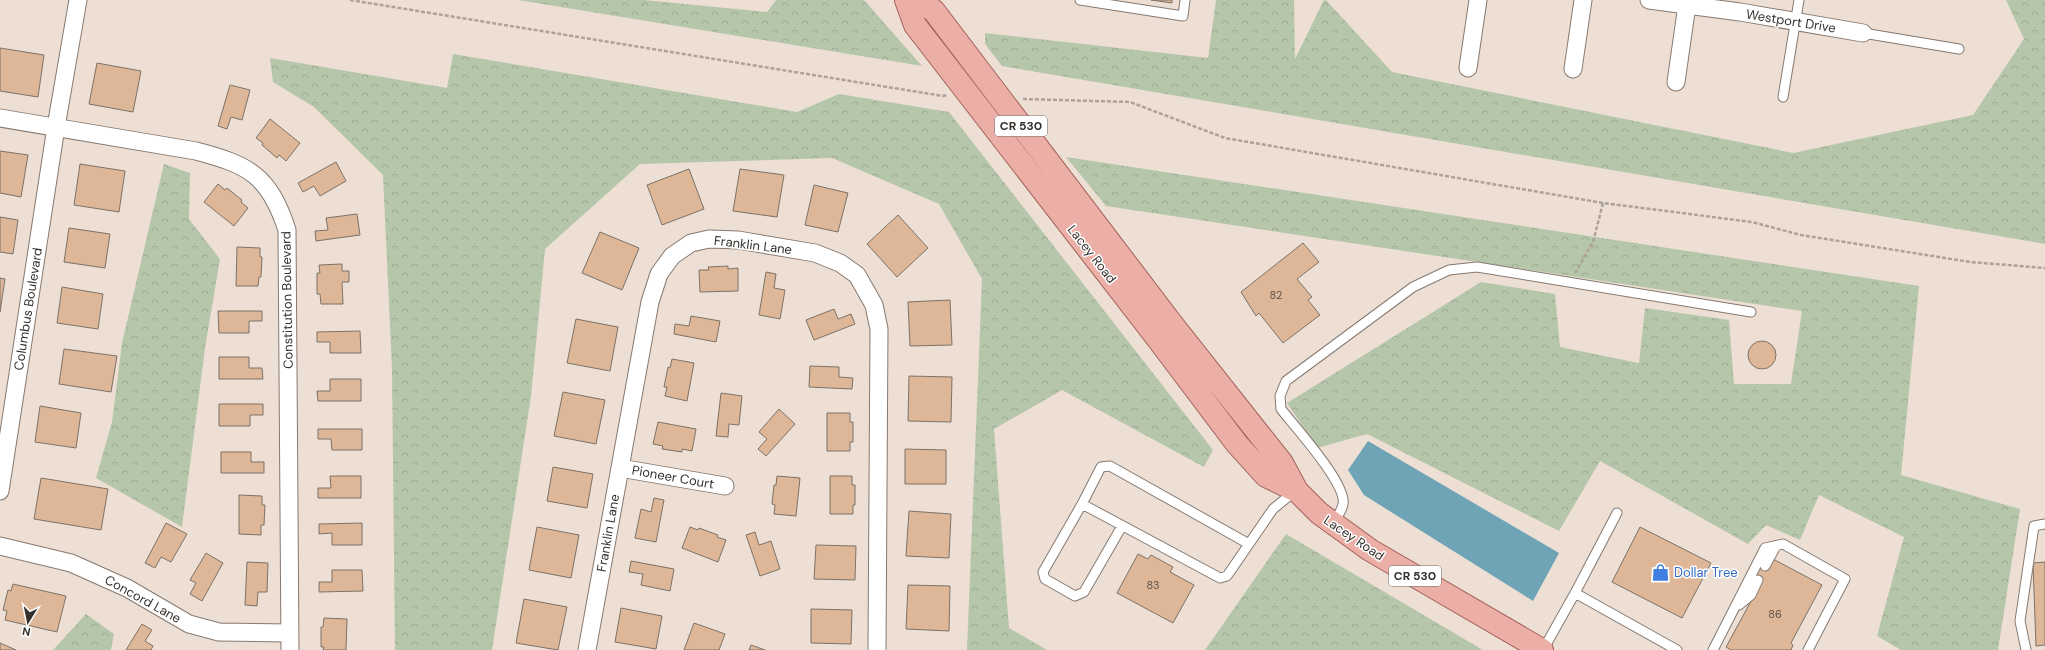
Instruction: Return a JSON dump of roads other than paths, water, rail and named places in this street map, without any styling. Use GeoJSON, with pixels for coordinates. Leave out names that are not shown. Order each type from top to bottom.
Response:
{"type":"FeatureCollection","features":[{"type":"Feature","properties":{"kind":"main road","name":"Lacey Road"},"geometry":{"type":"LineString","coordinates":[[906,0],[915,25],[967,91],[1112,262]]}},
{"type":"Feature","properties":{"kind":"main road","name":"Lacey Road"},"geometry":{"type":"LineString","coordinates":[[920,0],[934,10],[1006,106],[1112,262],[1164,331],[1242,449],[1266,476],[1296,491],[1318,513],[1370,550],[1543,650]]}},
{"type":"Feature","properties":{"kind":"street","name":"Columbus Boulevard"},"geometry":{"type":"LineString","coordinates":[[0,491],[56,127],[78,0]]}},
{"type":"Feature","properties":{"kind":"street"},"geometry":{"type":"LineString","coordinates":[[1468,68],[1478,0]]}},
{"type":"Feature","properties":{"kind":"street"},"geometry":{"type":"LineString","coordinates":[[1573,69],[1583,0]]}},
{"type":"Feature","properties":{"kind":"street","name":"Westport Drive"},"geometry":{"type":"LineString","coordinates":[[1649,0],[1795,21],[1863,33]]}},
{"type":"Feature","properties":{"kind":"street"},"geometry":{"type":"LineString","coordinates":[[1676,82],[1686,5]]}},
{"type":"Feature","properties":{"kind":"street","name":"Constitution Boulevard"},"geometry":{"type":"LineString","coordinates":[[0,118],[196,151],[220,158],[254,175],[268,188],[279,205],[287,230],[290,650]]}},
{"type":"Feature","properties":{"kind":"street","name":"Franklin Lane"},"geometry":{"type":"LineString","coordinates":[[587,650],[650,302],[660,274],[672,256],[691,243],[709,239],[738,240],[815,253],[840,263],[857,275],[874,305],[879,329],[877,650]]}},
{"type":"Feature","properties":{"kind":"street","name":"Pioneer Court"},"geometry":{"type":"LineString","coordinates":[[620,468],[725,486]]}},
{"type":"Feature","properties":{"kind":"street","name":"Concord Lane"},"geometry":{"type":"LineString","coordinates":[[0,546],[71,563],[128,588],[189,624],[219,632],[289,633]]}},
{"type":"Feature","properties":{"kind":"lane"},"geometry":{"type":"LineString","coordinates":[[1080,0],[1120,3],[1182,16],[1185,0]]}},
{"type":"Feature","properties":{"kind":"lane"},"geometry":{"type":"LineString","coordinates":[[1783,97],[1799,0]]}},
{"type":"Feature","properties":{"kind":"lane"},"geometry":{"type":"LineString","coordinates":[[1863,33],[1959,50]]}},
{"type":"Feature","properties":{"kind":"lane"},"geometry":{"type":"LineString","coordinates":[[1333,524],[1343,505],[1342,493],[1331,473],[1281,410],[1280,396],[1286,381],[1413,287],[1449,270],[1477,267],[1751,312]]}},
{"type":"Feature","properties":{"kind":"lane"},"geometry":{"type":"LineString","coordinates":[[1122,526],[1084,592],[1075,596],[1045,579],[1043,572],[1082,504],[1101,467],[1110,466],[1249,544]]}},
{"type":"Feature","properties":{"kind":"lane"},"geometry":{"type":"LineString","coordinates":[[1082,504],[1220,578],[1227,576],[1273,509],[1296,491]]}},
{"type":"Feature","properties":{"kind":"lane"},"geometry":{"type":"LineString","coordinates":[[1543,650],[1617,513]]}},
{"type":"Feature","properties":{"kind":"lane"},"geometry":{"type":"LineString","coordinates":[[2026,650],[2020,621],[2028,564],[2034,526],[2045,524]]}},
{"type":"Feature","properties":{"kind":"lane"},"geometry":{"type":"LineString","coordinates":[[1713,650],[1765,548],[1784,544],[1846,579],[1808,650]]}},
{"type":"Feature","properties":{"kind":"lane"},"geometry":{"type":"LineString","coordinates":[[1765,566],[1776,546]]}},
{"type":"Feature","properties":{"kind":"lane"},"geometry":{"type":"LineString","coordinates":[[1735,608],[1751,595],[1758,580]]}},
{"type":"Feature","properties":{"kind":"lane"},"geometry":{"type":"LineString","coordinates":[[1575,593],[1677,650]]}},
{"type":"Feature","properties":{"kind":"water"},"geometry":{"type":"Polygon","coordinates":[[[1368,441],[1559,553],[1533,601],[1364,495],[1348,470],[1368,441]]]}},
{"type":"Feature","properties":{"kind":"place","name":"Dollar Tree"},"geometry":{"type":"Point","coordinates":[1661,572]}}]}
